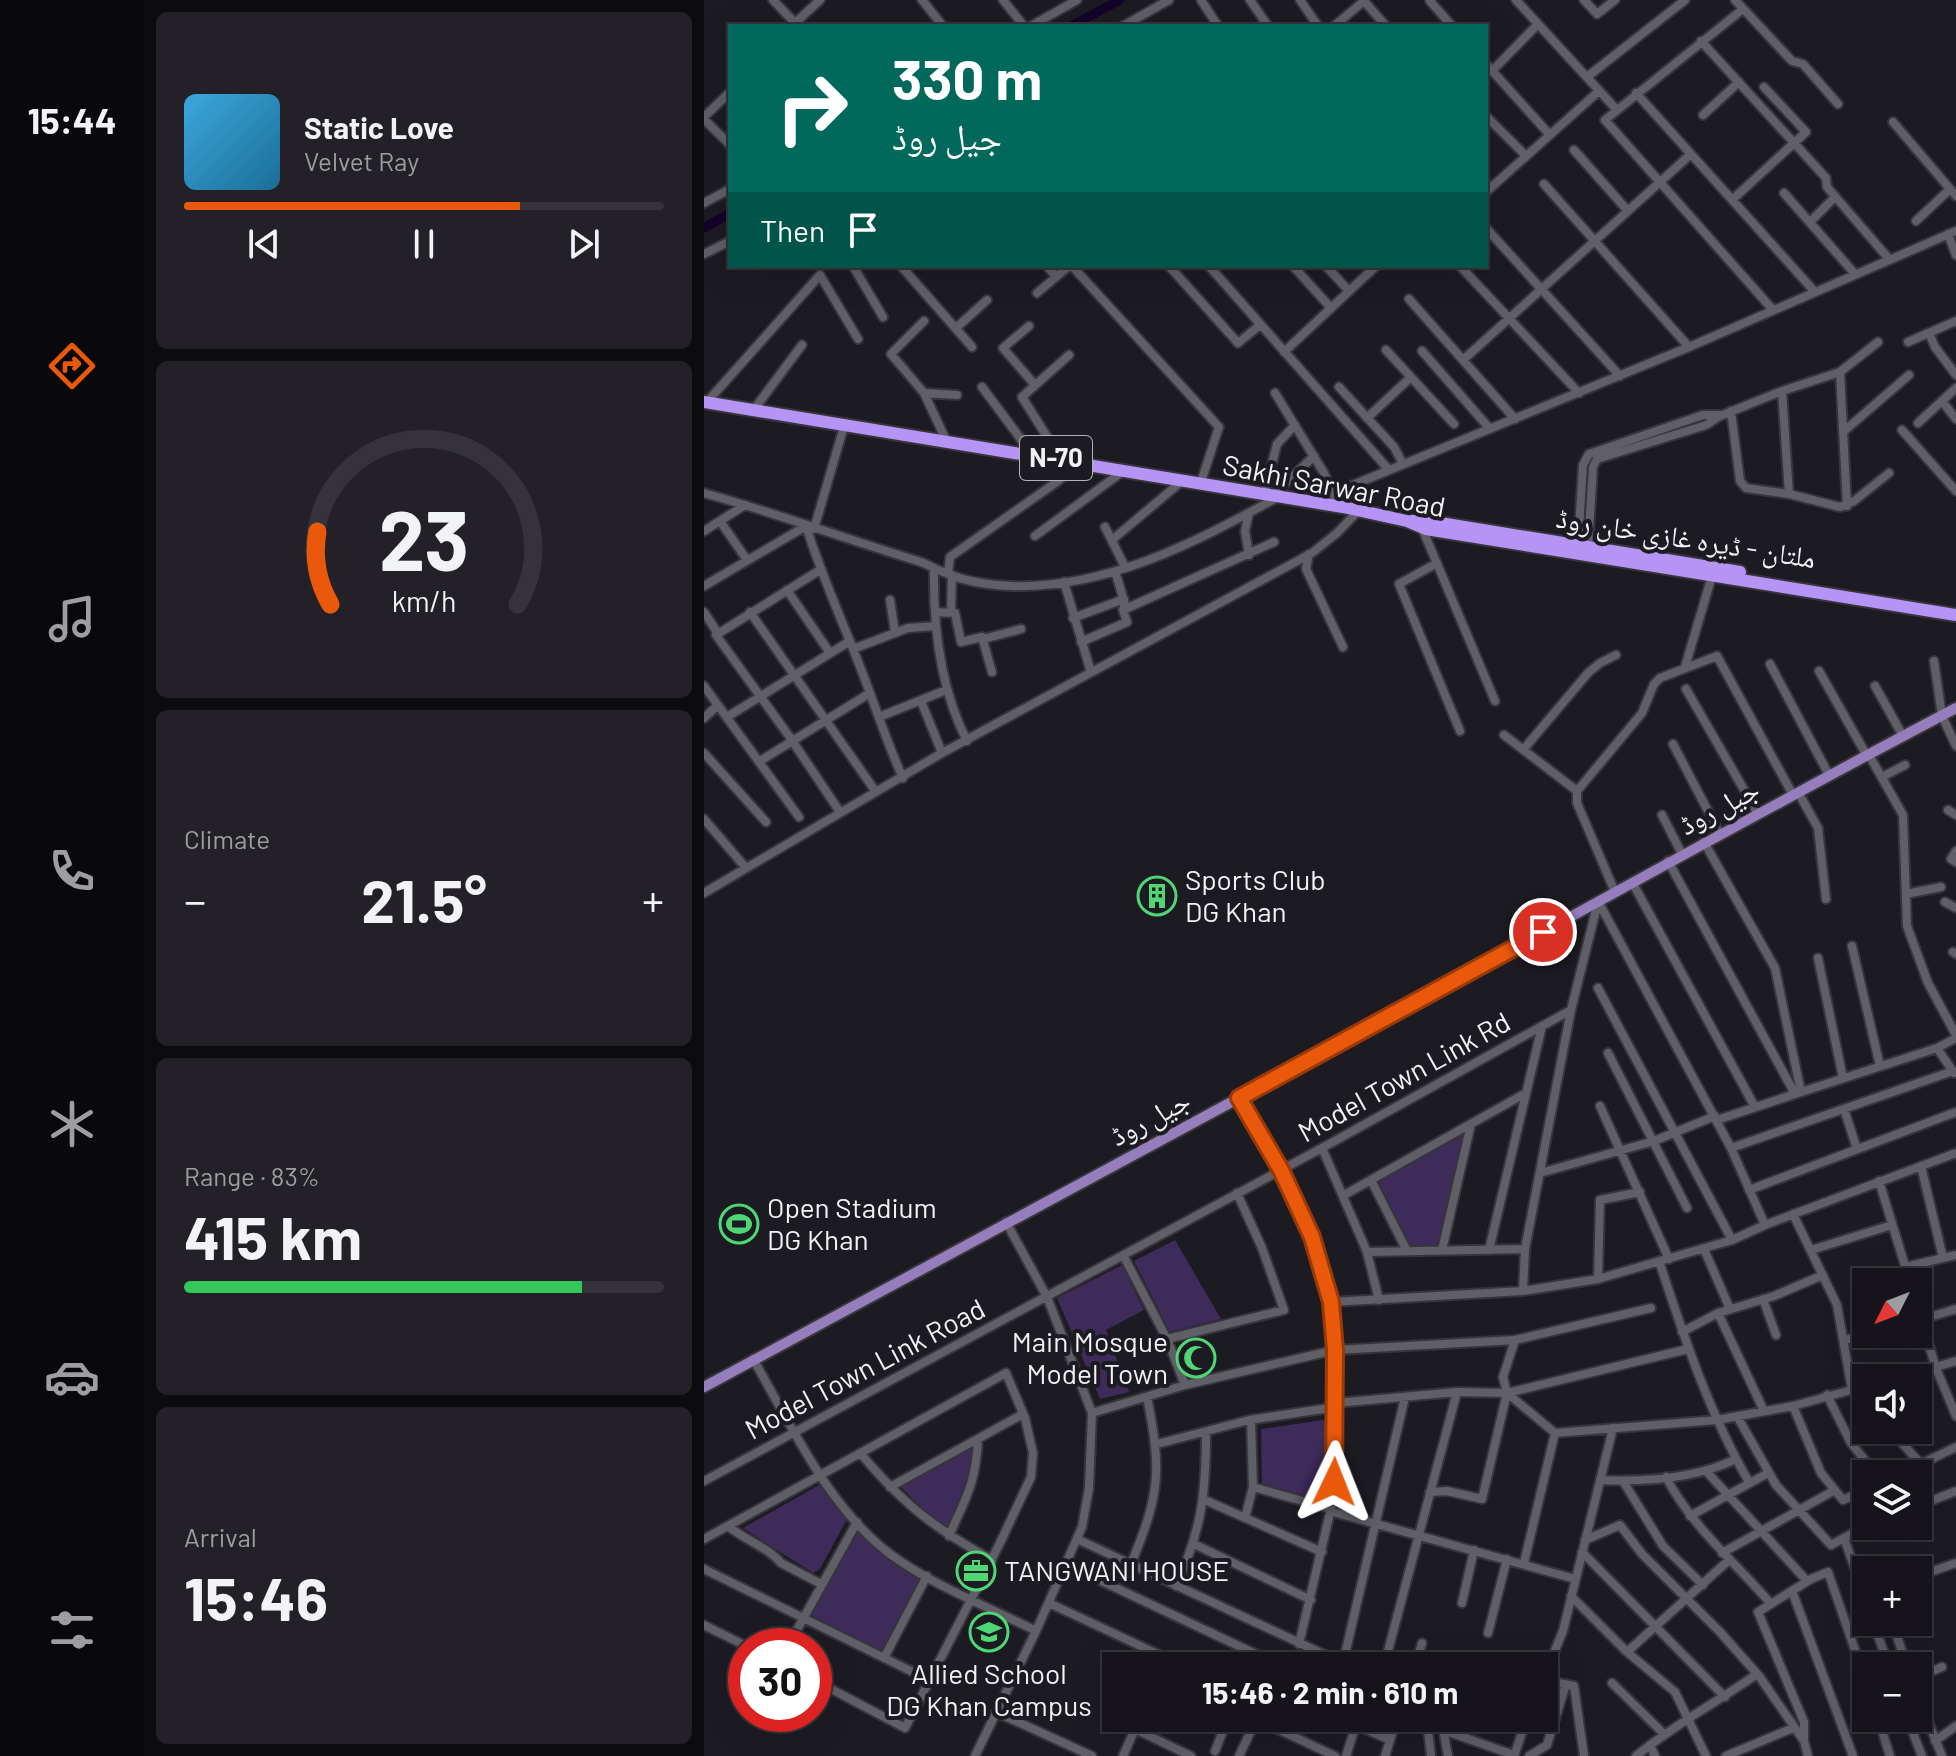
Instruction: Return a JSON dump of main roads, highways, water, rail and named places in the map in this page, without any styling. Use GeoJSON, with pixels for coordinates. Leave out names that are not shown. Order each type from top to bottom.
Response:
{"type":"FeatureCollection","features":[{"type":"Feature","properties":{"kind":"highway","name":"Sakhi Sarwar Road"},"geometry":{"type":"LineString","coordinates":[[705,402],[1341,507],[1407,521],[1422,528],[1659,563],[1712,576],[1812,588],[1941,609],[1956,615]]}},
{"type":"Feature","properties":{"kind":"highway","name":"ملتان - ڈیرہ غازی خان روڈ"},"geometry":{"type":"LineString","coordinates":[[1407,521],[1428,521],[1583,546],[1659,563],[1812,588]]}},
{"type":"Feature","properties":{"kind":"highway","name":"N-70"},"geometry":{"type":"LineString","coordinates":[[1941,609],[1956,607]]}},
{"type":"Feature","properties":{"kind":"main road","name":"جیل روڈ"},"geometry":{"type":"LineString","coordinates":[[704,1387],[1239,1098],[1668,861],[1956,708]]}},
{"type":"Feature","properties":{"kind":"waterway"},"geometry":{"type":"LineString","coordinates":[[1075,24],[1120,0]]}},
{"type":"Feature","properties":{"kind":"waterway"},"geometry":{"type":"LineString","coordinates":[[704,228],[728,214]]}},
{"type":"Feature","properties":{"kind":"place","name":"Sports Club DG Khan"},"geometry":{"type":"Point","coordinates":[1157,896]}},
{"type":"Feature","properties":{"kind":"place","name":"Open Stadium DG Khan"},"geometry":{"type":"Point","coordinates":[739,1224]}},
{"type":"Feature","properties":{"kind":"place","name":"Main Mosque Model Town"},"geometry":{"type":"Point","coordinates":[1196,1358]}},
{"type":"Feature","properties":{"kind":"place","name":"TANGWANI HOUSE"},"geometry":{"type":"Point","coordinates":[976,1571]}},
{"type":"Feature","properties":{"kind":"place","name":"Allied School DG Khan Campus"},"geometry":{"type":"Point","coordinates":[989,1632]}}]}
